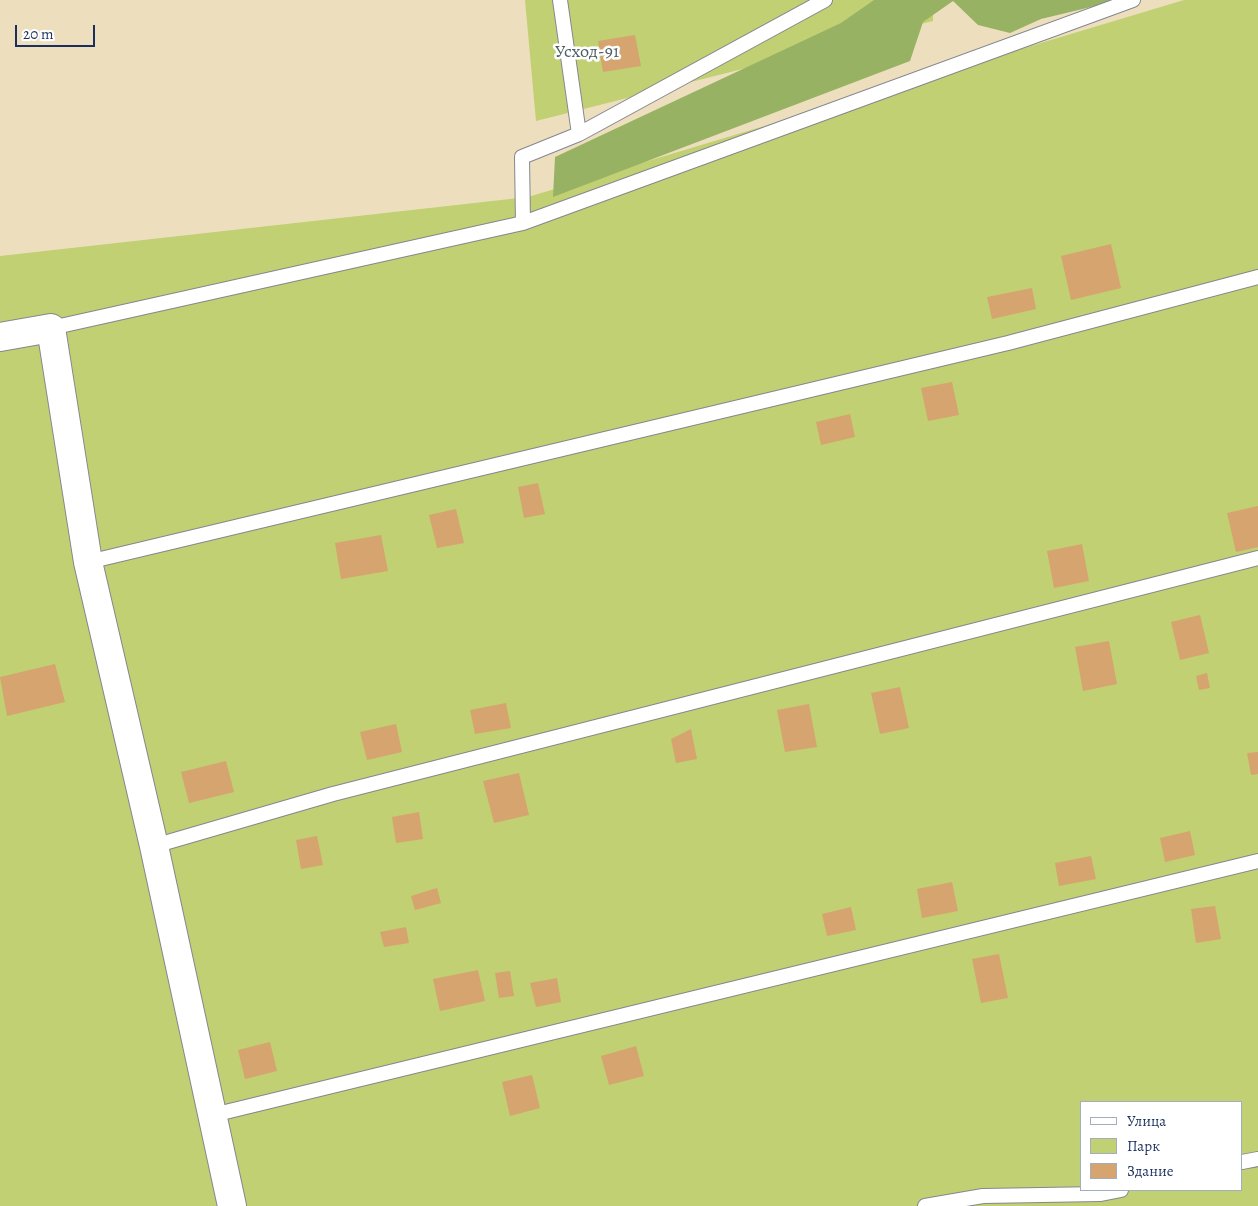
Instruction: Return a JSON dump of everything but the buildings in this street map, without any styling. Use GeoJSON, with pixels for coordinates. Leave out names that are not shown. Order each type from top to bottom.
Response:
{"type":"FeatureCollection","features":[{"type":"Feature","properties":{"kind":"street"},"geometry":{"type":"LineString","coordinates":[[0,338],[51,328],[88,562],[154,846],[232,1206]]}},
{"type":"Feature","properties":{"kind":"lane"},"geometry":{"type":"LineString","coordinates":[[560,0],[578,134]]}},
{"type":"Feature","properties":{"kind":"lane"},"geometry":{"type":"LineString","coordinates":[[523,223],[522,158],[578,134],[825,0]]}},
{"type":"Feature","properties":{"kind":"lane"},"geometry":{"type":"LineString","coordinates":[[51,328],[523,223],[1133,0]]}},
{"type":"Feature","properties":{"kind":"lane"},"geometry":{"type":"LineString","coordinates":[[88,562],[999,345],[1258,276]]}},
{"type":"Feature","properties":{"kind":"lane"},"geometry":{"type":"LineString","coordinates":[[154,846],[333,794],[1258,558]]}},
{"type":"Feature","properties":{"kind":"lane"},"geometry":{"type":"LineString","coordinates":[[213,1115],[1258,860]]}},
{"type":"Feature","properties":{"kind":"lane"},"geometry":{"type":"LineString","coordinates":[[1243,1162],[1258,1159]]}},
{"type":"Feature","properties":{"kind":"lane"},"geometry":{"type":"LineString","coordinates":[[926,1206],[983,1196],[1101,1194],[1116,1191]]}},
{"type":"Feature","properties":{"kind":"green space","name":"Усход-91"},"geometry":{"type":"Polygon","coordinates":[[[525,0],[933,0],[933,21],[536,121],[525,0]]]}},
{"type":"Feature","properties":{"kind":"green space"},"geometry":{"type":"Polygon","coordinates":[[[874,0],[1120,0],[1041,19],[1010,33],[978,25],[953,1],[923,22],[910,61],[553,197],[555,157],[841,23],[874,0]]]}},
{"type":"Feature","properties":{"kind":"green space"},"geometry":{"type":"Polygon","coordinates":[[[1184,0],[1258,0],[1258,1206],[0,1206],[0,256],[528,197],[1184,0]]]}}]}
